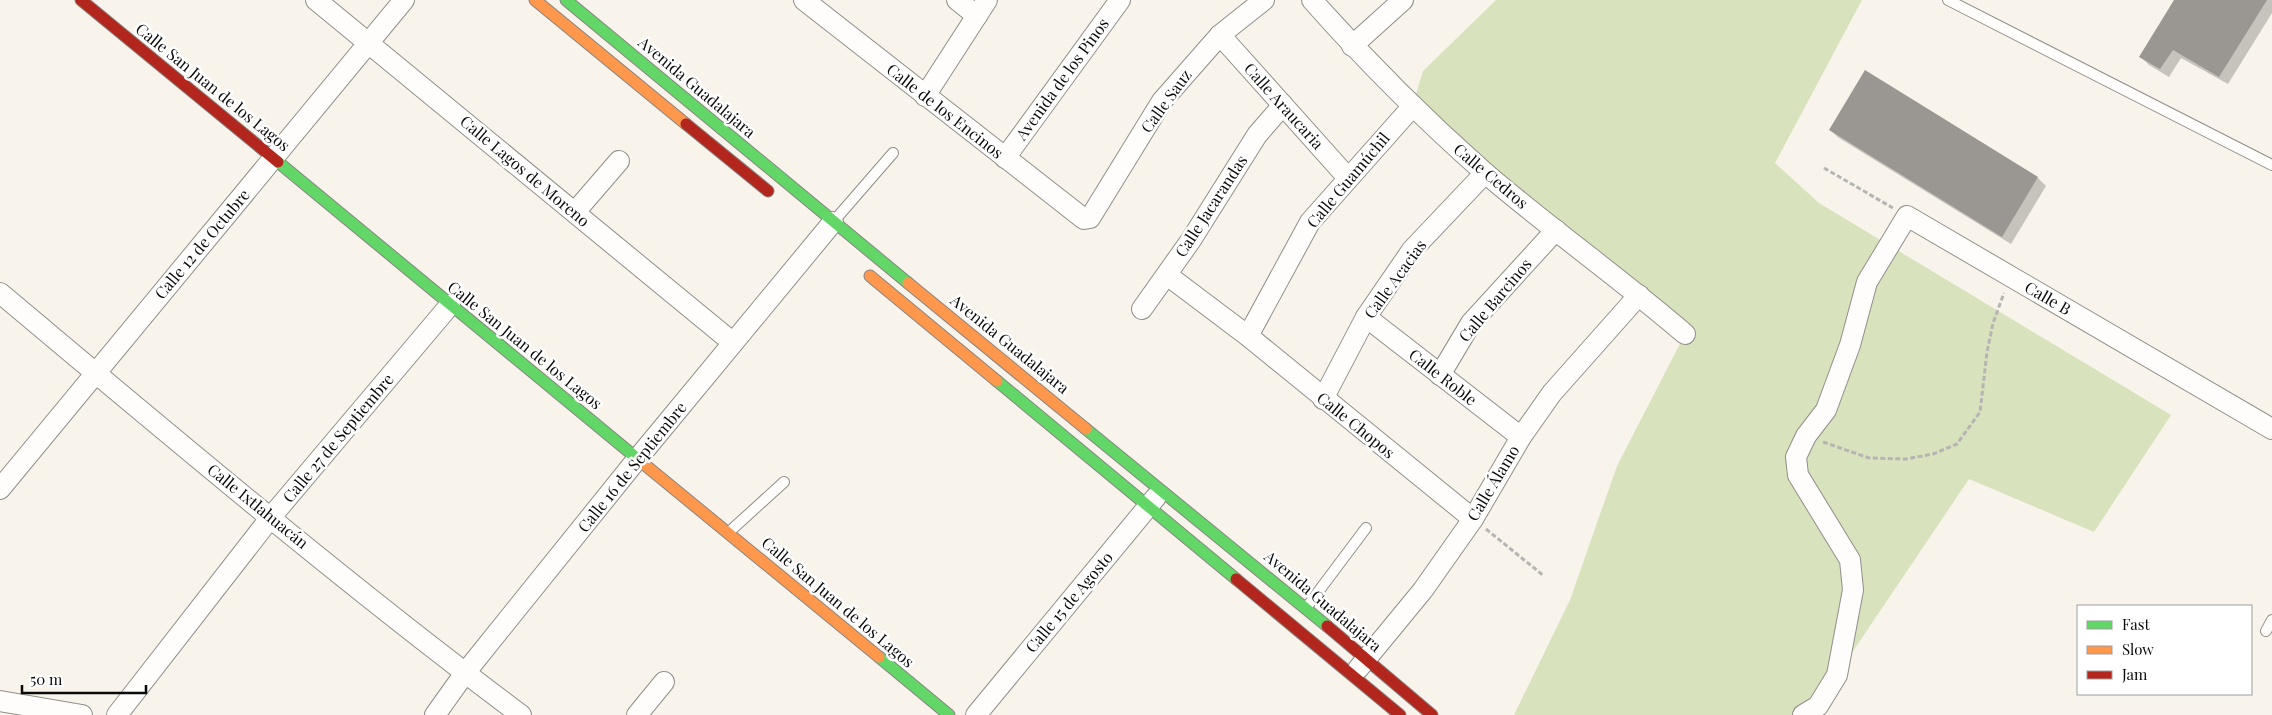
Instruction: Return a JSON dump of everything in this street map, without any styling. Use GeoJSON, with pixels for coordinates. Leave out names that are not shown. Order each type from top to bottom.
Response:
{"type":"FeatureCollection","features":[{"type":"Feature","properties":{"kind":"street","name":"Calle San Juan de los Lagos"},"geometry":{"type":"LineString","coordinates":[[81,0],[274,157],[450,305],[949,715]]}},
{"type":"Feature","properties":{"kind":"street","name":"Calle Lagos de Moreno"},"geometry":{"type":"LineString","coordinates":[[316,0],[732,342]]}},
{"type":"Feature","properties":{"kind":"street","name":"Calle 12 de Octubre"},"geometry":{"type":"LineString","coordinates":[[1,485],[404,0]]}},
{"type":"Feature","properties":{"kind":"street"},"geometry":{"type":"LineString","coordinates":[[536,0],[777,199]]}},
{"type":"Feature","properties":{"kind":"street","name":"Avenida Guadalajara"},"geometry":{"type":"LineString","coordinates":[[566,0],[825,232],[952,319],[1268,576],[1432,715]]}},
{"type":"Feature","properties":{"kind":"street","name":"Calle de los Encinos"},"geometry":{"type":"LineString","coordinates":[[804,0],[1084,219],[1088,219]]}},
{"type":"Feature","properties":{"kind":"street"},"geometry":{"type":"LineString","coordinates":[[925,96],[982,8],[957,0]]}},
{"type":"Feature","properties":{"kind":"street","name":"Avenida de los Pinos"},"geometry":{"type":"LineString","coordinates":[[1005,158],[1120,0]]}},
{"type":"Feature","properties":{"kind":"street","name":"Calle Sauz"},"geometry":{"type":"LineString","coordinates":[[1088,219],[1162,101],[1220,35],[1264,0]]}},
{"type":"Feature","properties":{"kind":"street","name":"Calle Cedros"},"geometry":{"type":"LineString","coordinates":[[1312,0],[1352,46],[1412,106],[1485,173],[1639,294],[1686,334]]}},
{"type":"Feature","properties":{"kind":"street"},"geometry":{"type":"LineString","coordinates":[[1352,46],[1403,0]]}},
{"type":"Feature","properties":{"kind":"street","name":"Calle Araucaria"},"geometry":{"type":"LineString","coordinates":[[1220,35],[1348,178]]}},
{"type":"Feature","properties":{"kind":"street","name":"Calle Jacarandas"},"geometry":{"type":"LineString","coordinates":[[1142,309],[1167,275],[1257,135],[1283,105]]}},
{"type":"Feature","properties":{"kind":"street","name":"Calle Guamúchil"},"geometry":{"type":"LineString","coordinates":[[1248,336],[1310,222],[1412,106]]}},
{"type":"Feature","properties":{"kind":"street"},"geometry":{"type":"LineString","coordinates":[[575,212],[620,161]]}},
{"type":"Feature","properties":{"kind":"street","name":"Calle Acacias"},"geometry":{"type":"LineString","coordinates":[[1323,399],[1366,317],[1412,250],[1485,173]]}},
{"type":"Feature","properties":{"kind":"street"},"geometry":{"type":"LineString","coordinates":[[1802,715],[1818,706],[1837,675],[1853,590],[1850,560],[1798,475],[1796,458],[1806,436],[1826,410],[1850,345],[1867,282],[1907,216]]}},
{"type":"Feature","properties":{"kind":"street","name":"Calle B"},"geometry":{"type":"LineString","coordinates":[[1907,216],[2272,429]]}},
{"type":"Feature","properties":{"kind":"street","name":"Calle Barcinos"},"geometry":{"type":"LineString","coordinates":[[1440,374],[1471,323],[1556,230]]}},
{"type":"Feature","properties":{"kind":"street","name":"Calle 16 de Septiembre"},"geometry":{"type":"LineString","coordinates":[[435,715],[465,673],[638,458],[732,342],[825,232]]}},
{"type":"Feature","properties":{"kind":"street"},"geometry":{"type":"LineString","coordinates":[[858,266],[938,334],[1253,592],[1290,626],[1400,715]]}},
{"type":"Feature","properties":{"kind":"street","name":"Calle Chopos"},"geometry":{"type":"LineString","coordinates":[[1167,275],[1248,336],[1323,399],[1473,519]]}},
{"type":"Feature","properties":{"kind":"street","name":"Calle Ixtlahuacán"},"geometry":{"type":"LineString","coordinates":[[0,293],[271,517],[465,673],[521,715]]}},
{"type":"Feature","properties":{"kind":"street","name":"Calle Álamo"},"geometry":{"type":"LineString","coordinates":[[1352,676],[1423,590],[1473,519],[1521,436],[1568,374],[1639,294]]}},
{"type":"Feature","properties":{"kind":"street","name":"Calle 27 de Septiembre"},"geometry":{"type":"LineString","coordinates":[[117,715],[271,517],[450,305]]}},
{"type":"Feature","properties":{"kind":"street","name":"Calle Roble"},"geometry":{"type":"LineString","coordinates":[[1366,317],[1521,436]]}},
{"type":"Feature","properties":{"kind":"street"},"geometry":{"type":"LineString","coordinates":[[938,334],[952,319]]}},
{"type":"Feature","properties":{"kind":"street"},"geometry":{"type":"LineString","coordinates":[[1044,419],[1057,404]]}},
{"type":"Feature","properties":{"kind":"street","name":"Calle 15 de Agosto"},"geometry":{"type":"LineString","coordinates":[[976,715],[1162,489]]}},
{"type":"Feature","properties":{"kind":"street"},"geometry":{"type":"LineString","coordinates":[[1253,592],[1268,576]]}},
{"type":"Feature","properties":{"kind":"street"},"geometry":{"type":"LineString","coordinates":[[637,715],[664,682]]}},
{"type":"Feature","properties":{"kind":"street"},"geometry":{"type":"LineString","coordinates":[[0,701],[82,715]]}},
{"type":"Feature","properties":{"kind":"lane"},"geometry":{"type":"LineString","coordinates":[[1948,0],[2272,165]]}},
{"type":"Feature","properties":{"kind":"lane"},"geometry":{"type":"LineString","coordinates":[[825,232],[892,153]]}},
{"type":"Feature","properties":{"kind":"lane"},"geometry":{"type":"LineString","coordinates":[[728,533],[784,482]]}},
{"type":"Feature","properties":{"kind":"lane"},"geometry":{"type":"LineString","coordinates":[[1290,626],[1306,608],[1366,528]]}},
{"type":"Feature","properties":{"kind":"lane"},"geometry":{"type":"LineString","coordinates":[[2266,631],[2272,620]]}},
{"type":"Feature","properties":{"kind":"path"},"geometry":{"type":"LineString","coordinates":[[1824,168],[1907,216]]}},
{"type":"Feature","properties":{"kind":"path"},"geometry":{"type":"LineString","coordinates":[[1806,436],[1868,458],[1906,459],[1933,454],[1957,444],[1980,412],[1987,352],[1993,323],[2011,277]]}},
{"type":"Feature","properties":{"kind":"path"},"geometry":{"type":"LineString","coordinates":[[1473,519],[1544,576]]}},
{"type":"Feature","properties":{"kind":"green space"},"geometry":{"type":"Polygon","coordinates":[[[1496,0],[1862,0],[1775,163],[1819,203],[2171,415],[2094,532],[1969,479],[1837,675],[1803,715],[1514,715],[1570,600],[1617,466],[1685,334],[1412,107],[1423,71],[1496,0]]]}},
{"type":"Feature","properties":{"kind":"building"},"geometry":{"type":"Polygon","coordinates":[[[2174,0],[2267,0],[2219,77],[2173,50],[2160,69],[2139,57],[2174,0]]]}},
{"type":"Feature","properties":{"kind":"building"},"geometry":{"type":"Polygon","coordinates":[[[1865,70],[2038,177],[2002,237],[1829,130],[1865,70]]]}},
{"type":"Feature","properties":{"kind":"traffic: fast"},"geometry":{"type":"LineString","coordinates":[[566,0],[908,283]]}},
{"type":"Feature","properties":{"kind":"traffic: fast"},"geometry":{"type":"LineString","coordinates":[[278,162],[639,460]]}},
{"type":"Feature","properties":{"kind":"traffic: fast"},"geometry":{"type":"LineString","coordinates":[[997,381],[1236,579]]}},
{"type":"Feature","properties":{"kind":"traffic: fast"},"geometry":{"type":"LineString","coordinates":[[1086,429],[1327,626]]}},
{"type":"Feature","properties":{"kind":"traffic: fast"},"geometry":{"type":"LineString","coordinates":[[879,657],[949,715]]}},
{"type":"Feature","properties":{"kind":"traffic: slow"},"geometry":{"type":"LineString","coordinates":[[535,0],[686,124]]}},
{"type":"Feature","properties":{"kind":"traffic: slow"},"geometry":{"type":"LineString","coordinates":[[870,276],[997,381]]}},
{"type":"Feature","properties":{"kind":"traffic: slow"},"geometry":{"type":"LineString","coordinates":[[908,283],[1086,429]]}},
{"type":"Feature","properties":{"kind":"traffic: slow"},"geometry":{"type":"LineString","coordinates":[[639,460],[879,657]]}},
{"type":"Feature","properties":{"kind":"traffic: jam"},"geometry":{"type":"LineString","coordinates":[[81,0],[278,162]]}},
{"type":"Feature","properties":{"kind":"traffic: jam"},"geometry":{"type":"LineString","coordinates":[[686,124],[768,191]]}},
{"type":"Feature","properties":{"kind":"traffic: jam"},"geometry":{"type":"LineString","coordinates":[[1236,579],[1400,715]]}},
{"type":"Feature","properties":{"kind":"traffic: jam"},"geometry":{"type":"LineString","coordinates":[[1327,626],[1432,715]]}}]}
